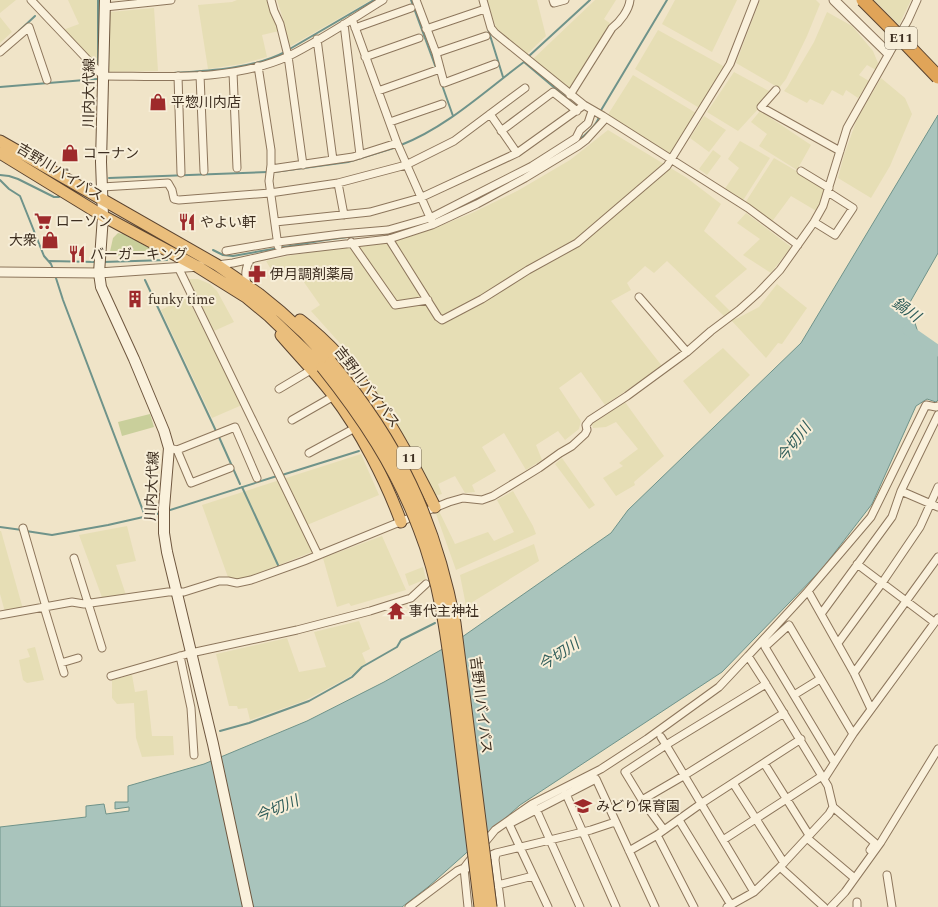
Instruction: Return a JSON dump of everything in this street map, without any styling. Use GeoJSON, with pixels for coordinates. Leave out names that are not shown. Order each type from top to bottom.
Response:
{"type":"FeatureCollection","features":[{"type":"Feature","properties":{"kind":"highway","name":"E11"},"geometry":{"type":"LineString","coordinates":[[863,0],[888,24],[938,78]]}},
{"type":"Feature","properties":{"kind":"highway","name":"吉野川バイパス"},"geometry":{"type":"LineString","coordinates":[[0,140],[217,265],[247,285],[281,312],[305,334],[321,366],[351,386],[390,443],[416,493],[429,525],[449,590],[455,624],[491,907]]}},
{"type":"Feature","properties":{"kind":"highway","name":"吉野川バイパス"},"geometry":{"type":"LineString","coordinates":[[0,153],[103,216],[198,267],[246,297],[269,316],[321,366],[358,414],[379,446],[406,497],[420,529],[430,560],[445,625],[480,907]]}},
{"type":"Feature","properties":{"kind":"highway","name":"11"},"geometry":{"type":"LineString","coordinates":[[281,312],[299,320],[319,335],[353,372],[393,430],[436,507]]}},
{"type":"Feature","properties":{"kind":"highway","name":"11"},"geometry":{"type":"LineString","coordinates":[[321,366],[334,396],[355,428],[388,491],[401,522]]}},
{"type":"Feature","properties":{"kind":"main road","name":"川内大代線"},"geometry":{"type":"LineString","coordinates":[[105,4],[103,76],[103,216],[100,265],[102,287],[173,449],[164,511],[165,539],[248,907]]}},
{"type":"Feature","properties":{"kind":"street"},"geometry":{"type":"LineString","coordinates":[[31,0],[103,76],[200,75],[233,72],[258,66],[288,56],[383,0]]}},
{"type":"Feature","properties":{"kind":"street"},"geometry":{"type":"LineString","coordinates":[[105,4],[171,0]]}},
{"type":"Feature","properties":{"kind":"street"},"geometry":{"type":"LineString","coordinates":[[271,0],[280,24],[288,56],[303,165]]}},
{"type":"Feature","properties":{"kind":"street"},"geometry":{"type":"LineString","coordinates":[[416,0],[436,53],[444,83],[495,64]]}},
{"type":"Feature","properties":{"kind":"street"},"geometry":{"type":"LineString","coordinates":[[482,0],[491,28],[495,33],[570,95],[748,208],[798,245]]}},
{"type":"Feature","properties":{"kind":"street"},"geometry":{"type":"LineString","coordinates":[[554,0],[554,3],[565,0]]}},
{"type":"Feature","properties":{"kind":"street"},"geometry":{"type":"LineString","coordinates":[[570,95],[612,28],[617,24],[630,6],[630,0]]}},
{"type":"Feature","properties":{"kind":"street"},"geometry":{"type":"LineString","coordinates":[[389,239],[438,317],[442,320],[482,299],[528,270],[577,242],[667,166],[730,64],[755,0]]}},
{"type":"Feature","properties":{"kind":"street"},"geometry":{"type":"LineString","coordinates":[[834,0],[888,53]]}},
{"type":"Feature","properties":{"kind":"street"},"geometry":{"type":"LineString","coordinates":[[0,615],[72,602],[89,604],[168,592],[184,592],[219,581],[237,583],[252,580],[436,507],[463,498],[482,500],[493,496],[572,446],[585,434],[587,430],[586,425],[590,420],[627,396],[687,352],[711,331],[739,310],[780,270],[814,222],[823,206],[847,128],[918,0]]}},
{"type":"Feature","properties":{"kind":"street"},"geometry":{"type":"LineString","coordinates":[[355,28],[411,8]]}},
{"type":"Feature","properties":{"kind":"street"},"geometry":{"type":"LineString","coordinates":[[426,29],[485,9]]}},
{"type":"Feature","properties":{"kind":"street"},"geometry":{"type":"LineString","coordinates":[[352,19],[398,145],[431,221]]}},
{"type":"Feature","properties":{"kind":"street"},"geometry":{"type":"LineString","coordinates":[[344,24],[360,155]]}},
{"type":"Feature","properties":{"kind":"street"},"geometry":{"type":"LineString","coordinates":[[0,52],[28,26],[47,80]]}},
{"type":"Feature","properties":{"kind":"street"},"geometry":{"type":"LineString","coordinates":[[436,53],[486,36]]}},
{"type":"Feature","properties":{"kind":"street"},"geometry":{"type":"LineString","coordinates":[[366,57],[419,38]]}},
{"type":"Feature","properties":{"kind":"street"},"geometry":{"type":"LineString","coordinates":[[317,40],[333,160]]}},
{"type":"Feature","properties":{"kind":"street"},"geometry":{"type":"LineString","coordinates":[[258,66],[271,150],[268,180],[278,247]]}},
{"type":"Feature","properties":{"kind":"street"},"geometry":{"type":"LineString","coordinates":[[378,91],[440,69]]}},
{"type":"Feature","properties":{"kind":"street"},"geometry":{"type":"LineString","coordinates":[[233,72],[237,168]]}},
{"type":"Feature","properties":{"kind":"street"},"geometry":{"type":"LineString","coordinates":[[200,75],[204,171]]}},
{"type":"Feature","properties":{"kind":"street"},"geometry":{"type":"LineString","coordinates":[[178,76],[181,173]]}},
{"type":"Feature","properties":{"kind":"street"},"geometry":{"type":"LineString","coordinates":[[102,187],[168,183],[172,190],[174,199],[179,200],[270,193],[338,183],[406,165],[454,141],[525,88]]}},
{"type":"Feature","properties":{"kind":"street"},"geometry":{"type":"LineString","coordinates":[[776,90],[761,107],[840,151]]}},
{"type":"Feature","properties":{"kind":"street"},"geometry":{"type":"LineString","coordinates":[[501,131],[553,92],[577,111]]}},
{"type":"Feature","properties":{"kind":"street"},"geometry":{"type":"LineString","coordinates":[[390,122],[442,104]]}},
{"type":"Feature","properties":{"kind":"street"},"geometry":{"type":"LineString","coordinates":[[275,222],[378,210],[420,198],[516,153],[584,105]]}},
{"type":"Feature","properties":{"kind":"street"},"geometry":{"type":"LineString","coordinates":[[490,114],[516,153]]}},
{"type":"Feature","properties":{"kind":"street"},"geometry":{"type":"LineString","coordinates":[[226,251],[389,239],[431,221],[477,204],[519,182],[580,140],[599,114]]}},
{"type":"Feature","properties":{"kind":"street"},"geometry":{"type":"LineString","coordinates":[[580,140],[580,130],[599,114]]}},
{"type":"Feature","properties":{"kind":"street"},"geometry":{"type":"LineString","coordinates":[[270,171],[360,155],[398,145]]}},
{"type":"Feature","properties":{"kind":"street"},"geometry":{"type":"LineString","coordinates":[[801,171],[853,208],[835,235],[814,222]]}},
{"type":"Feature","properties":{"kind":"street"},"geometry":{"type":"LineString","coordinates":[[338,183],[344,215]]}},
{"type":"Feature","properties":{"kind":"street"},"geometry":{"type":"LineString","coordinates":[[0,272],[60,274],[100,265],[179,269],[217,265],[252,259],[278,247],[341,234],[388,230],[431,221]]}},
{"type":"Feature","properties":{"kind":"street"},"geometry":{"type":"LineString","coordinates":[[351,242],[394,305],[428,300]]}},
{"type":"Feature","properties":{"kind":"street"},"geometry":{"type":"LineString","coordinates":[[247,285],[245,278],[246,272],[252,259]]}},
{"type":"Feature","properties":{"kind":"street"},"geometry":{"type":"LineString","coordinates":[[179,269],[318,555]]}},
{"type":"Feature","properties":{"kind":"street"},"geometry":{"type":"LineString","coordinates":[[639,297],[687,352]]}},
{"type":"Feature","properties":{"kind":"street"},"geometry":{"type":"LineString","coordinates":[[279,389],[321,366]]}},
{"type":"Feature","properties":{"kind":"street"},"geometry":{"type":"LineString","coordinates":[[292,420],[334,396]]}},
{"type":"Feature","properties":{"kind":"street"},"geometry":{"type":"LineString","coordinates":[[468,907],[464,868],[494,830],[532,804],[601,769],[646,739],[718,687],[808,591],[871,517],[926,404],[936,407],[938,406]]}},
{"type":"Feature","properties":{"kind":"street"},"geometry":{"type":"LineString","coordinates":[[821,614],[892,517],[901,491],[938,415]]}},
{"type":"Feature","properties":{"kind":"street"},"geometry":{"type":"LineString","coordinates":[[230,468],[190,483],[173,449],[234,427],[257,478]]}},
{"type":"Feature","properties":{"kind":"street"},"geometry":{"type":"LineString","coordinates":[[309,452],[355,428]]}},
{"type":"Feature","properties":{"kind":"street"},"geometry":{"type":"LineString","coordinates":[[388,491],[419,476]]}},
{"type":"Feature","properties":{"kind":"street"},"geometry":{"type":"LineString","coordinates":[[838,643],[882,583],[920,527],[934,505],[938,487]]}},
{"type":"Feature","properties":{"kind":"street"},"geometry":{"type":"LineString","coordinates":[[901,491],[934,505]]}},
{"type":"Feature","properties":{"kind":"street"},"geometry":{"type":"LineString","coordinates":[[24,531],[64,673]]}},
{"type":"Feature","properties":{"kind":"street"},"geometry":{"type":"LineString","coordinates":[[74,558],[102,648]]}},
{"type":"Feature","properties":{"kind":"street"},"geometry":{"type":"LineString","coordinates":[[854,673],[938,558]]}},
{"type":"Feature","properties":{"kind":"street"},"geometry":{"type":"LineString","coordinates":[[723,840],[755,818],[823,777],[871,708],[936,620],[906,601],[857,564]]}},
{"type":"Feature","properties":{"kind":"street"},"geometry":{"type":"LineString","coordinates":[[111,676],[191,653],[298,630],[370,611],[412,598],[426,584]]}},
{"type":"Feature","properties":{"kind":"street"},"geometry":{"type":"LineString","coordinates":[[808,591],[838,643],[871,708]]}},
{"type":"Feature","properties":{"kind":"street"},"geometry":{"type":"LineString","coordinates":[[834,762],[765,647],[789,625],[853,734]]}},
{"type":"Feature","properties":{"kind":"street"},"geometry":{"type":"LineString","coordinates":[[180,656],[192,708],[194,755]]}},
{"type":"Feature","properties":{"kind":"street"},"geometry":{"type":"LineString","coordinates":[[733,783],[782,865],[825,907],[852,876],[875,843],[833,807],[828,786],[823,777],[748,656]]}},
{"type":"Feature","properties":{"kind":"street"},"geometry":{"type":"LineString","coordinates":[[61,663],[78,658]]}},
{"type":"Feature","properties":{"kind":"street"},"geometry":{"type":"LineString","coordinates":[[794,695],[820,678]]}},
{"type":"Feature","properties":{"kind":"street"},"geometry":{"type":"LineString","coordinates":[[664,830],[624,772],[766,684]]}},
{"type":"Feature","properties":{"kind":"street"},"geometry":{"type":"LineString","coordinates":[[642,800],[784,713]]}},
{"type":"Feature","properties":{"kind":"street"},"geometry":{"type":"LineString","coordinates":[[661,737],[702,803],[754,892]]}},
{"type":"Feature","properties":{"kind":"street"},"geometry":{"type":"LineString","coordinates":[[629,851],[657,835],[702,803],[801,740]]}},
{"type":"Feature","properties":{"kind":"street"},"geometry":{"type":"LineString","coordinates":[[831,907],[845,892],[881,842],[938,749]]}},
{"type":"Feature","properties":{"kind":"street"},"geometry":{"type":"LineString","coordinates":[[764,763],[808,836],[852,876]]}},
{"type":"Feature","properties":{"kind":"street"},"geometry":{"type":"LineString","coordinates":[[546,907],[509,824],[596,779],[614,822],[655,907]]}},
{"type":"Feature","properties":{"kind":"street"},"geometry":{"type":"LineString","coordinates":[[566,794],[616,907]]}},
{"type":"Feature","properties":{"kind":"street"},"geometry":{"type":"LineString","coordinates":[[679,820],[729,906],[754,892],[782,865],[829,814],[833,807]]}},
{"type":"Feature","properties":{"kind":"street"},"geometry":{"type":"LineString","coordinates":[[536,809],[580,907]]}},
{"type":"Feature","properties":{"kind":"street"},"geometry":{"type":"LineString","coordinates":[[409,907],[457,871],[464,868],[469,868],[485,857],[582,832],[614,822]]}},
{"type":"Feature","properties":{"kind":"street"},"geometry":{"type":"LineString","coordinates":[[657,835],[694,907]]}},
{"type":"Feature","properties":{"kind":"street"},"geometry":{"type":"LineString","coordinates":[[496,853],[495,860],[501,907]]}},
{"type":"Feature","properties":{"kind":"street"},"geometry":{"type":"LineString","coordinates":[[887,875],[892,907]]}},
{"type":"Feature","properties":{"kind":"street"},"geometry":{"type":"LineString","coordinates":[[498,885],[533,876]]}},
{"type":"Feature","properties":{"kind":"shaded area"},"geometry":{"type":"Polygon","coordinates":[[[0,0],[16,0],[0,13],[0,0]]]}},
{"type":"Feature","properties":{"kind":"shaded area"},"geometry":{"type":"Polygon","coordinates":[[[68,0],[97,0],[97,61],[94,62],[63,30],[79,24],[68,0]]]}},
{"type":"Feature","properties":{"kind":"shaded area"},"geometry":{"type":"Polygon","coordinates":[[[237,0],[268,0],[279,31],[262,35],[267,57],[241,64],[208,69],[198,5],[232,2],[237,0]]]}},
{"type":"Feature","properties":{"kind":"shaded area"},"geometry":{"type":"Polygon","coordinates":[[[277,0],[371,0],[289,47],[284,22],[277,0]]]}},
{"type":"Feature","properties":{"kind":"shaded area"},"geometry":{"type":"Polygon","coordinates":[[[487,0],[537,0],[546,36],[526,55],[496,28],[487,0]]]}},
{"type":"Feature","properties":{"kind":"shaded area"},"geometry":{"type":"Polygon","coordinates":[[[595,0],[616,0],[604,19],[611,24],[570,91],[533,59],[595,0]]]}},
{"type":"Feature","properties":{"kind":"shaded area"},"geometry":{"type":"Polygon","coordinates":[[[675,0],[737,0],[712,52],[662,24],[675,0]]]}},
{"type":"Feature","properties":{"kind":"shaded area"},"geometry":{"type":"Polygon","coordinates":[[[760,0],[816,0],[820,4],[807,36],[786,79],[779,88],[736,63],[760,0]]]}},
{"type":"Feature","properties":{"kind":"shaded area"},"geometry":{"type":"Polygon","coordinates":[[[874,0],[911,0],[899,25],[874,0]]]}},
{"type":"Feature","properties":{"kind":"shaded area"},"geometry":{"type":"Polygon","coordinates":[[[154,8],[158,71],[107,72],[110,12],[154,8]]]}},
{"type":"Feature","properties":{"kind":"shaded area"},"geometry":{"type":"Polygon","coordinates":[[[827,12],[852,26],[873,51],[878,63],[876,70],[867,65],[859,75],[869,81],[858,98],[846,90],[843,96],[832,90],[823,105],[810,99],[807,103],[784,91],[814,42],[827,12]]]}},
{"type":"Feature","properties":{"kind":"shaded area"},"geometry":{"type":"Polygon","coordinates":[[[0,17],[12,32],[0,43],[0,17]]]}},
{"type":"Feature","properties":{"kind":"shaded area"},"geometry":{"type":"Polygon","coordinates":[[[658,30],[725,67],[701,109],[635,69],[658,30]]]}},
{"type":"Feature","properties":{"kind":"shaded area"},"geometry":{"type":"Polygon","coordinates":[[[734,72],[771,92],[769,97],[738,131],[707,112],[734,72]]]}},
{"type":"Feature","properties":{"kind":"shaded area"},"geometry":{"type":"Polygon","coordinates":[[[633,75],[696,113],[670,156],[607,116],[633,75]]]}},
{"type":"Feature","properties":{"kind":"shaded area"},"geometry":{"type":"Polygon","coordinates":[[[881,78],[905,98],[912,114],[890,166],[871,198],[838,178],[844,155],[857,119],[881,78]]]}},
{"type":"Feature","properties":{"kind":"shaded area"},"geometry":{"type":"Polygon","coordinates":[[[760,111],[811,145],[797,170],[759,146],[767,134],[751,122],[760,111]]]}},
{"type":"Feature","properties":{"kind":"shaded area"},"geometry":{"type":"Polygon","coordinates":[[[704,116],[726,130],[709,152],[690,138],[704,116]]]}},
{"type":"Feature","properties":{"kind":"shaded area"},"geometry":{"type":"Polygon","coordinates":[[[608,130],[687,178],[721,204],[704,231],[747,269],[715,296],[731,312],[724,316],[667,261],[654,273],[645,266],[627,283],[631,290],[611,301],[662,366],[605,405],[581,372],[559,388],[581,421],[579,429],[565,440],[558,431],[536,445],[542,460],[526,470],[504,433],[482,447],[496,471],[472,485],[475,492],[465,493],[455,476],[438,484],[442,494],[434,496],[413,451],[374,388],[346,350],[311,311],[320,305],[294,268],[275,276],[266,261],[292,255],[399,240],[430,230],[472,213],[519,190],[570,160],[608,130]]]}},
{"type":"Feature","properties":{"kind":"shaded area"},"geometry":{"type":"Polygon","coordinates":[[[740,141],[770,158],[742,202],[724,190],[739,168],[728,159],[740,141]]]}},
{"type":"Feature","properties":{"kind":"shaded area"},"geometry":{"type":"Polygon","coordinates":[[[713,150],[721,156],[707,175],[699,169],[713,150]]]}},
{"type":"Feature","properties":{"kind":"shaded area"},"geometry":{"type":"Polygon","coordinates":[[[774,158],[826,188],[818,212],[791,196],[771,223],[745,203],[774,158]]]}},
{"type":"Feature","properties":{"kind":"shaded area"},"geometry":{"type":"Polygon","coordinates":[[[746,213],[791,247],[771,273],[743,255],[760,239],[737,223],[746,213]]]}},
{"type":"Feature","properties":{"kind":"shaded area"},"geometry":{"type":"Polygon","coordinates":[[[186,279],[198,279],[210,284],[217,291],[234,322],[214,331],[186,279]]]}},
{"type":"Feature","properties":{"kind":"shaded area"},"geometry":{"type":"Polygon","coordinates":[[[777,284],[807,308],[782,344],[778,343],[766,358],[731,320],[759,307],[777,284]]]}},
{"type":"Feature","properties":{"kind":"shaded area"},"geometry":{"type":"Polygon","coordinates":[[[187,297],[242,405],[212,418],[161,310],[187,297]]]}},
{"type":"Feature","properties":{"kind":"shaded area"},"geometry":{"type":"Polygon","coordinates":[[[723,348],[750,375],[710,414],[683,381],[723,348]]]}},
{"type":"Feature","properties":{"kind":"shaded area"},"geometry":{"type":"Polygon","coordinates":[[[625,402],[664,456],[634,482],[635,485],[616,496],[603,478],[623,466],[619,463],[638,449],[616,422],[606,427],[593,428],[592,424],[625,402]]]}},
{"type":"Feature","properties":{"kind":"shaded area"},"geometry":{"type":"Polygon","coordinates":[[[361,454],[379,495],[307,525],[317,550],[246,578],[229,580],[202,505],[361,454]]]}},
{"type":"Feature","properties":{"kind":"shaded area"},"geometry":{"type":"Polygon","coordinates":[[[562,458],[595,505],[589,509],[555,464],[562,458]]]}},
{"type":"Feature","properties":{"kind":"shaded area"},"geometry":{"type":"Polygon","coordinates":[[[513,491],[536,534],[456,570],[435,511],[438,509],[455,544],[488,532],[494,541],[514,532],[497,500],[513,491]]]}},
{"type":"Feature","properties":{"kind":"shaded area"},"geometry":{"type":"Polygon","coordinates":[[[127,526],[136,561],[116,565],[126,595],[103,600],[79,535],[127,526]]]}},
{"type":"Feature","properties":{"kind":"shaded area"},"geometry":{"type":"Polygon","coordinates":[[[0,531],[23,609],[5,612],[0,594],[0,531]]]}},
{"type":"Feature","properties":{"kind":"shaded area"},"geometry":{"type":"Polygon","coordinates":[[[382,536],[406,590],[351,606],[349,603],[337,607],[323,558],[382,536]]]}},
{"type":"Feature","properties":{"kind":"shaded area"},"geometry":{"type":"Polygon","coordinates":[[[534,544],[539,561],[466,606],[460,575],[534,544]]]}},
{"type":"Feature","properties":{"kind":"shaded area"},"geometry":{"type":"Polygon","coordinates":[[[423,567],[426,579],[409,586],[405,574],[423,567]]]}},
{"type":"Feature","properties":{"kind":"shaded area"},"geometry":{"type":"Polygon","coordinates":[[[359,621],[370,649],[362,653],[366,663],[349,677],[304,701],[250,720],[247,708],[238,709],[237,706],[229,706],[216,654],[287,638],[299,672],[326,667],[314,632],[359,621]]]}},
{"type":"Feature","properties":{"kind":"shaded area"},"geometry":{"type":"Polygon","coordinates":[[[35,647],[44,680],[27,683],[23,680],[19,660],[30,657],[27,649],[35,647]]]}},
{"type":"Feature","properties":{"kind":"shaded area"},"geometry":{"type":"Polygon","coordinates":[[[132,675],[135,692],[147,690],[152,736],[173,736],[174,755],[142,757],[136,738],[134,703],[117,704],[112,698],[112,680],[132,675]]]}},
{"type":"Feature","properties":{"kind":"green space"},"geometry":{"type":"Polygon","coordinates":[[[118,233],[123,234],[159,253],[109,256],[113,238],[118,233]]]}},
{"type":"Feature","properties":{"kind":"green space"},"geometry":{"type":"Polygon","coordinates":[[[150,414],[154,427],[122,436],[118,422],[150,414]]]}},
{"type":"Feature","properties":{"kind":"water","name":"今切川"},"geometry":{"type":"Polygon","coordinates":[[[938,115],[938,253],[909,304],[920,339],[938,349],[938,400],[936,402],[927,399],[916,406],[872,504],[822,569],[722,672],[520,805],[428,887],[402,907],[0,907],[0,827],[86,817],[86,806],[104,804],[106,814],[129,811],[129,807],[115,809],[115,802],[128,802],[128,786],[204,764],[307,721],[384,682],[455,642],[611,533],[628,510],[801,343],[938,115]]]}},
{"type":"Feature","properties":{"kind":"waterway"},"geometry":{"type":"LineString","coordinates":[[98,0],[98,63]]}},
{"type":"Feature","properties":{"kind":"waterway"},"geometry":{"type":"LineString","coordinates":[[288,50],[374,0]]}},
{"type":"Feature","properties":{"kind":"waterway"},"geometry":{"type":"LineString","coordinates":[[411,0],[436,68]]}},
{"type":"Feature","properties":{"kind":"waterway"},"geometry":{"type":"LineString","coordinates":[[529,56],[590,0]]}},
{"type":"Feature","properties":{"kind":"waterway"},"geometry":{"type":"LineString","coordinates":[[600,112],[667,0]]}},
{"type":"Feature","properties":{"kind":"waterway"},"geometry":{"type":"LineString","coordinates":[[19,31],[35,16]]}},
{"type":"Feature","properties":{"kind":"waterway"},"geometry":{"type":"LineString","coordinates":[[488,29],[503,77]]}},
{"type":"Feature","properties":{"kind":"waterway"},"geometry":{"type":"LineString","coordinates":[[172,73],[244,66],[272,58],[285,52]]}},
{"type":"Feature","properties":{"kind":"waterway"},"geometry":{"type":"LineString","coordinates":[[401,145],[434,129],[465,108],[524,62],[576,106]]}},
{"type":"Feature","properties":{"kind":"waterway"},"geometry":{"type":"LineString","coordinates":[[0,87],[97,79]]}},
{"type":"Feature","properties":{"kind":"waterway"},"geometry":{"type":"LineString","coordinates":[[442,85],[453,116]]}},
{"type":"Feature","properties":{"kind":"waterway"},"geometry":{"type":"LineString","coordinates":[[577,141],[590,130],[599,117]]}},
{"type":"Feature","properties":{"kind":"waterway"},"geometry":{"type":"LineString","coordinates":[[274,172],[348,162],[397,147]]}},
{"type":"Feature","properties":{"kind":"waterway"},"geometry":{"type":"LineString","coordinates":[[109,178],[268,172]]}},
{"type":"Feature","properties":{"kind":"waterway"},"geometry":{"type":"LineString","coordinates":[[440,216],[527,172]]}},
{"type":"Feature","properties":{"kind":"waterway"},"geometry":{"type":"LineString","coordinates":[[0,175],[18,179],[54,197],[59,197]]}},
{"type":"Feature","properties":{"kind":"waterway"},"geometry":{"type":"LineString","coordinates":[[0,180],[9,189],[20,196],[44,256],[51,264],[53,269]]}},
{"type":"Feature","properties":{"kind":"waterway"},"geometry":{"type":"LineString","coordinates":[[213,250],[223,255],[233,256],[355,236]]}},
{"type":"Feature","properties":{"kind":"waterway"},"geometry":{"type":"LineString","coordinates":[[103,262],[167,260]]}},
{"type":"Feature","properties":{"kind":"waterway"},"geometry":{"type":"LineString","coordinates":[[49,261],[96,262]]}},
{"type":"Feature","properties":{"kind":"waterway"},"geometry":{"type":"LineString","coordinates":[[55,275],[63,300],[145,516]]}},
{"type":"Feature","properties":{"kind":"waterway"},"geometry":{"type":"LineString","coordinates":[[145,280],[216,431]]}},
{"type":"Feature","properties":{"kind":"waterway","name":"鍋川"},"geometry":{"type":"LineString","coordinates":[[908,330],[938,351]]}},
{"type":"Feature","properties":{"kind":"waterway"},"geometry":{"type":"LineString","coordinates":[[219,437],[240,484]]}},
{"type":"Feature","properties":{"kind":"waterway"},"geometry":{"type":"LineString","coordinates":[[282,475],[359,451]]}},
{"type":"Feature","properties":{"kind":"waterway"},"geometry":{"type":"LineString","coordinates":[[167,511],[277,476]]}},
{"type":"Feature","properties":{"kind":"waterway"},"geometry":{"type":"LineString","coordinates":[[242,487],[278,565]]}},
{"type":"Feature","properties":{"kind":"waterway"},"geometry":{"type":"LineString","coordinates":[[26,531],[52,535],[108,525],[161,513]]}},
{"type":"Feature","properties":{"kind":"waterway"},"geometry":{"type":"LineString","coordinates":[[0,527],[22,530]]}},
{"type":"Feature","properties":{"kind":"waterway"},"geometry":{"type":"LineString","coordinates":[[220,731],[249,723],[309,701],[352,677],[362,667],[397,647],[401,640],[435,623]]}},
{"type":"Feature","properties":{"kind":"place","name":"平惣川内店"},"geometry":{"type":"Point","coordinates":[158,102]}},
{"type":"Feature","properties":{"kind":"place","name":"コーナン"},"geometry":{"type":"Point","coordinates":[70,153]}},
{"type":"Feature","properties":{"kind":"place","name":"ローソン"},"geometry":{"type":"Point","coordinates":[43,221]}},
{"type":"Feature","properties":{"kind":"place","name":"やよい軒"},"geometry":{"type":"Point","coordinates":[187,222]}},
{"type":"Feature","properties":{"kind":"place","name":"大衆"},"geometry":{"type":"Point","coordinates":[50,240]}},
{"type":"Feature","properties":{"kind":"place","name":"バーガーキング"},"geometry":{"type":"Point","coordinates":[77,254]}},
{"type":"Feature","properties":{"kind":"place","name":"伊月調剤薬局"},"geometry":{"type":"Point","coordinates":[257,274]}},
{"type":"Feature","properties":{"kind":"place","name":"funky time"},"geometry":{"type":"Point","coordinates":[135,299]}},
{"type":"Feature","properties":{"kind":"place","name":"事代主神社"},"geometry":{"type":"Point","coordinates":[396,611]}},
{"type":"Feature","properties":{"kind":"place","name":"みどり保育園"},"geometry":{"type":"Point","coordinates":[583,806]}}]}
